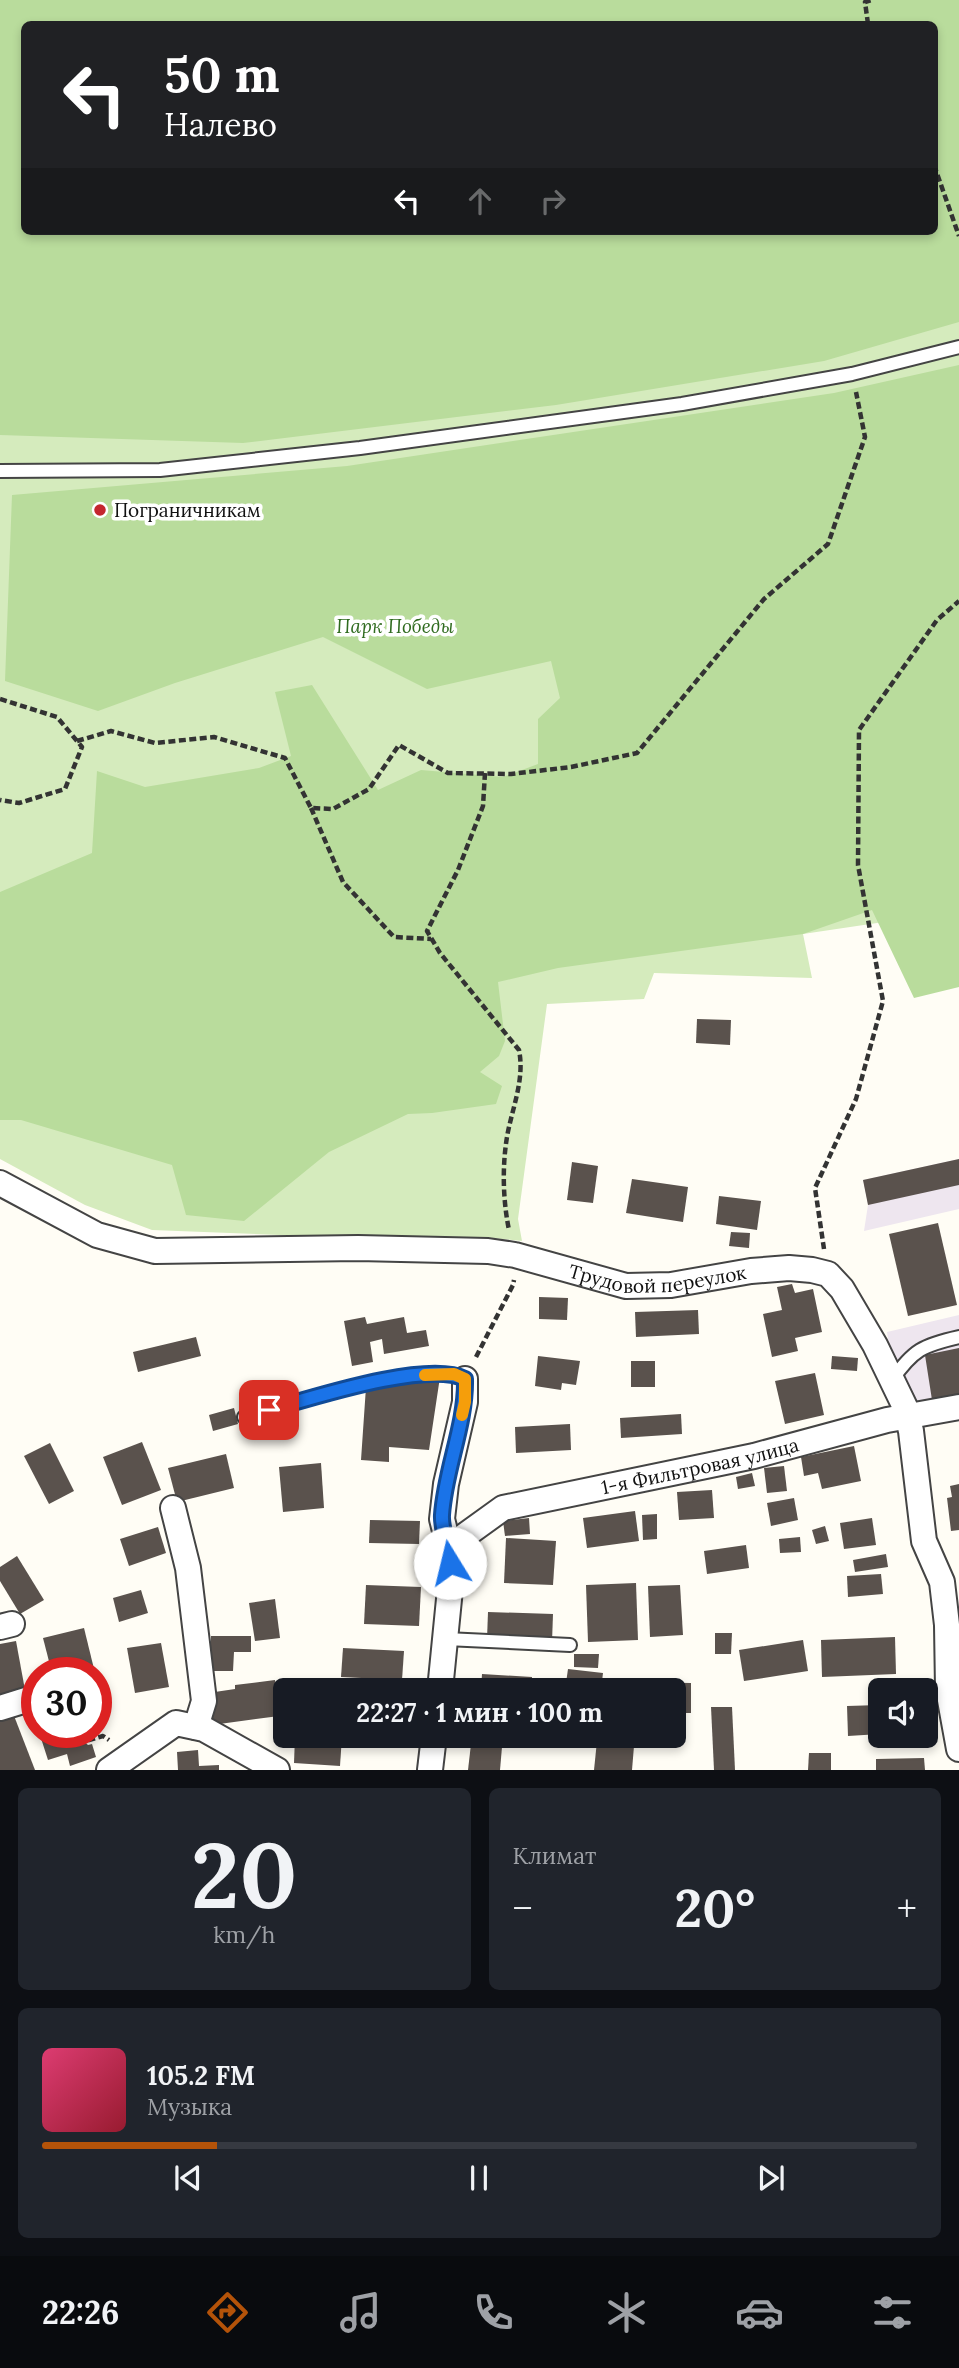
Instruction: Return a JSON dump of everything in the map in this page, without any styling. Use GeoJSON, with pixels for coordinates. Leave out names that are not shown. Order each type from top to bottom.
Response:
{"type":"FeatureCollection","features":[{"type":"Feature","properties":{"kind":"street","name":"Трудовой переулок"},"geometry":{"type":"LineString","coordinates":[[0,1183],[97,1235],[155,1251],[358,1248],[488,1251],[515,1255],[626,1286],[671,1285],[751,1271],[789,1268],[828,1274]]}},
{"type":"Feature","properties":{"kind":"street"},"geometry":{"type":"LineString","coordinates":[[828,1274],[842,1289],[875,1345],[907,1416],[923,1541],[942,1582],[947,1625],[948,1689],[959,1749]]}},
{"type":"Feature","properties":{"kind":"street"},"geometry":{"type":"LineString","coordinates":[[441,1678],[451,1579],[449,1548],[442,1519],[446,1484],[465,1402],[465,1379]]}},
{"type":"Feature","properties":{"kind":"street","name":"1-я Фильтровая улица"},"geometry":{"type":"LineString","coordinates":[[449,1548],[503,1508],[754,1456],[907,1416],[959,1407]]}},
{"type":"Feature","properties":{"kind":"street"},"geometry":{"type":"LineString","coordinates":[[173,1508],[188,1568],[204,1701],[196,1727]]}},
{"type":"Feature","properties":{"kind":"street"},"geometry":{"type":"LineString","coordinates":[[0,1708],[21,1702]]}},
{"type":"Feature","properties":{"kind":"street"},"geometry":{"type":"LineString","coordinates":[[109,1769],[176,1723],[196,1727],[276,1769]]}},
{"type":"Feature","properties":{"kind":"street"},"geometry":{"type":"LineString","coordinates":[[430,1769],[433,1748]]}},
{"type":"Feature","properties":{"kind":"lane"},"geometry":{"type":"LineString","coordinates":[[0,471],[160,470],[360,448],[682,404],[852,374],[959,347]]}},
{"type":"Feature","properties":{"kind":"lane"},"geometry":{"type":"LineString","coordinates":[[892,1380],[915,1352],[959,1337]]}},
{"type":"Feature","properties":{"kind":"lane"},"geometry":{"type":"LineString","coordinates":[[244,1417],[371,1382],[442,1373],[465,1379]]}},
{"type":"Feature","properties":{"kind":"lane"},"geometry":{"type":"LineString","coordinates":[[446,1639],[570,1645]]}},
{"type":"Feature","properties":{"kind":"path"},"geometry":{"type":"LineString","coordinates":[[867,21],[864,2],[872,0]]}},
{"type":"Feature","properties":{"kind":"path"},"geometry":{"type":"LineString","coordinates":[[938,176],[959,236]]}},
{"type":"Feature","properties":{"kind":"path"},"geometry":{"type":"LineString","coordinates":[[311,808],[333,808],[369,789],[399,745],[448,773],[511,774],[572,767],[637,753],[764,599],[828,544],[865,437],[852,374]]}},
{"type":"Feature","properties":{"kind":"path"},"geometry":{"type":"LineString","coordinates":[[828,1274],[815,1188],[856,1099],[883,1001],[858,865],[859,730],[937,620],[959,601]]}},
{"type":"Feature","properties":{"kind":"path"},"geometry":{"type":"LineString","coordinates":[[0,699],[57,717],[82,747],[65,789],[19,803],[0,800]]}},
{"type":"Feature","properties":{"kind":"path"},"geometry":{"type":"LineString","coordinates":[[77,741],[111,731],[155,743],[214,737],[285,758],[311,808],[343,882],[394,937],[432,939]]}},
{"type":"Feature","properties":{"kind":"path"},"geometry":{"type":"LineString","coordinates":[[465,1379],[513,1285],[515,1255],[504,1206],[507,1138],[523,1067],[519,1050],[440,953],[427,931],[458,870],[483,806],[485,773]]}},
{"type":"Feature","properties":{"kind":"shaded area"},"geometry":{"type":"Polygon","coordinates":[[[959,1159],[959,1209],[864,1231],[868,1205],[863,1180],[959,1159]]]}},
{"type":"Feature","properties":{"kind":"shaded area"},"geometry":{"type":"Polygon","coordinates":[[[959,1315],[959,1400],[931,1403],[905,1398],[892,1366],[887,1332],[959,1315]]]}},
{"type":"Feature","properties":{"kind":"green space","name":"Парк Победы"},"geometry":{"type":"Polygon","coordinates":[[[0,0],[959,0],[959,746],[904,919],[803,934],[812,978],[654,973],[644,999],[547,1004],[518,1219],[522,1241],[492,1238],[358,1238],[152,1230],[85,1205],[0,1159],[0,0]]]}},
{"type":"Feature","properties":{"kind":"green space"},"geometry":{"type":"Polygon","coordinates":[[[0,0],[959,0],[959,322],[824,361],[556,405],[243,443],[0,435],[0,0]]]}},
{"type":"Feature","properties":{"kind":"green space","name":"Парк Победы"},"geometry":{"type":"Polygon","coordinates":[[[959,365],[959,987],[914,998],[872,910],[803,934],[558,968],[498,982],[505,1041],[499,1056],[480,1072],[502,1086],[496,1104],[408,1114],[329,1152],[244,1221],[186,1215],[172,1165],[21,1120],[0,1120],[0,892],[92,853],[97,771],[145,787],[259,768],[291,756],[275,692],[312,685],[378,790],[421,770],[503,777],[538,764],[538,719],[560,698],[551,661],[427,689],[323,637],[175,683],[98,711],[5,681],[12,495],[347,466],[834,393],[959,365]]]}},
{"type":"Feature","properties":{"kind":"building"},"geometry":{"type":"Polygon","coordinates":[[[697,1019],[731,1020],[730,1045],[696,1043],[697,1019]]]}},
{"type":"Feature","properties":{"kind":"building"},"geometry":{"type":"Polygon","coordinates":[[[959,1159],[959,1185],[868,1205],[863,1180],[959,1159]]]}},
{"type":"Feature","properties":{"kind":"building"},"geometry":{"type":"Polygon","coordinates":[[[572,1162],[598,1166],[593,1203],[567,1200],[572,1162]]]}},
{"type":"Feature","properties":{"kind":"building"},"geometry":{"type":"Polygon","coordinates":[[[632,1179],[688,1187],[683,1222],[626,1213],[632,1179]]]}},
{"type":"Feature","properties":{"kind":"building"},"geometry":{"type":"Polygon","coordinates":[[[719,1196],[761,1201],[757,1230],[716,1224],[719,1196]]]}},
{"type":"Feature","properties":{"kind":"building"},"geometry":{"type":"Polygon","coordinates":[[[938,1223],[957,1305],[908,1316],[889,1234],[938,1223]]]}},
{"type":"Feature","properties":{"kind":"building"},"geometry":{"type":"Polygon","coordinates":[[[731,1232],[750,1233],[749,1248],[729,1246],[731,1232]]]}},
{"type":"Feature","properties":{"kind":"building"},"geometry":{"type":"Polygon","coordinates":[[[792,1284],[795,1293],[813,1289],[822,1332],[795,1338],[798,1351],[772,1357],[763,1314],[782,1310],[777,1287],[792,1284]]]}},
{"type":"Feature","properties":{"kind":"building"},"geometry":{"type":"Polygon","coordinates":[[[539,1297],[568,1298],[567,1320],[539,1319],[539,1297]]]}},
{"type":"Feature","properties":{"kind":"building"},"geometry":{"type":"Polygon","coordinates":[[[698,1310],[699,1334],[636,1337],[635,1312],[698,1310]]]}},
{"type":"Feature","properties":{"kind":"building"},"geometry":{"type":"Polygon","coordinates":[[[365,1317],[367,1324],[404,1317],[407,1333],[426,1330],[429,1346],[384,1354],[382,1339],[370,1342],[373,1362],[352,1366],[344,1321],[365,1317]]]}},
{"type":"Feature","properties":{"kind":"building"},"geometry":{"type":"Polygon","coordinates":[[[196,1337],[201,1356],[138,1372],[133,1352],[196,1337]]]}},
{"type":"Feature","properties":{"kind":"building"},"geometry":{"type":"Polygon","coordinates":[[[959,1348],[959,1396],[932,1400],[925,1355],[959,1348]]]}},
{"type":"Feature","properties":{"kind":"building"},"geometry":{"type":"Polygon","coordinates":[[[538,1356],[580,1361],[576,1385],[562,1383],[561,1390],[535,1386],[538,1356]]]}},
{"type":"Feature","properties":{"kind":"building"},"geometry":{"type":"Polygon","coordinates":[[[832,1356],[858,1358],[857,1371],[831,1369],[832,1356]]]}},
{"type":"Feature","properties":{"kind":"building"},"geometry":{"type":"Polygon","coordinates":[[[631,1361],[655,1361],[655,1387],[631,1387],[631,1361]]]}},
{"type":"Feature","properties":{"kind":"building"},"geometry":{"type":"Polygon","coordinates":[[[815,1373],[824,1415],[785,1424],[775,1381],[815,1373]]]}},
{"type":"Feature","properties":{"kind":"building"},"geometry":{"type":"Polygon","coordinates":[[[440,1377],[429,1450],[389,1447],[389,1462],[361,1460],[366,1387],[440,1377]]]}},
{"type":"Feature","properties":{"kind":"building"},"geometry":{"type":"Polygon","coordinates":[[[234,1408],[238,1424],[213,1431],[209,1415],[234,1408]]]}},
{"type":"Feature","properties":{"kind":"building"},"geometry":{"type":"Polygon","coordinates":[[[681,1414],[682,1434],[621,1438],[620,1418],[681,1414]]]}},
{"type":"Feature","properties":{"kind":"building"},"geometry":{"type":"Polygon","coordinates":[[[570,1424],[571,1450],[516,1453],[515,1427],[570,1424]]]}},
{"type":"Feature","properties":{"kind":"building"},"geometry":{"type":"Polygon","coordinates":[[[142,1442],[161,1490],[122,1505],[103,1457],[142,1442]]]}},
{"type":"Feature","properties":{"kind":"building"},"geometry":{"type":"Polygon","coordinates":[[[50,1443],[74,1491],[49,1504],[24,1456],[50,1443]]]}},
{"type":"Feature","properties":{"kind":"building"},"geometry":{"type":"Polygon","coordinates":[[[854,1446],[861,1481],[822,1489],[818,1473],[804,1476],[801,1457],[854,1446]]]}},
{"type":"Feature","properties":{"kind":"building"},"geometry":{"type":"Polygon","coordinates":[[[226,1454],[234,1488],[177,1502],[168,1468],[226,1454]]]}},
{"type":"Feature","properties":{"kind":"building"},"geometry":{"type":"Polygon","coordinates":[[[321,1463],[324,1508],[283,1512],[279,1467],[321,1463]]]}},
{"type":"Feature","properties":{"kind":"building"},"geometry":{"type":"Polygon","coordinates":[[[784,1466],[787,1491],[767,1493],[764,1468],[784,1466]]]}},
{"type":"Feature","properties":{"kind":"building"},"geometry":{"type":"Polygon","coordinates":[[[752,1473],[755,1486],[738,1489],[736,1477],[752,1473]]]}},
{"type":"Feature","properties":{"kind":"building"},"geometry":{"type":"Polygon","coordinates":[[[959,1484],[959,1530],[951,1531],[947,1498],[952,1497],[950,1486],[959,1484]]]}},
{"type":"Feature","properties":{"kind":"building"},"geometry":{"type":"Polygon","coordinates":[[[712,1490],[714,1518],[679,1520],[677,1492],[712,1490]]]}},
{"type":"Feature","properties":{"kind":"building"},"geometry":{"type":"Polygon","coordinates":[[[794,1498],[798,1520],[771,1526],[767,1503],[794,1498]]]}},
{"type":"Feature","properties":{"kind":"building"},"geometry":{"type":"Polygon","coordinates":[[[635,1511],[639,1541],[587,1548],[583,1518],[635,1511]]]}},
{"type":"Feature","properties":{"kind":"building"},"geometry":{"type":"Polygon","coordinates":[[[657,1514],[657,1539],[643,1540],[642,1515],[657,1514]]]}},
{"type":"Feature","properties":{"kind":"building"},"geometry":{"type":"Polygon","coordinates":[[[529,1518],[530,1534],[505,1536],[503,1521],[529,1518]]]}},
{"type":"Feature","properties":{"kind":"building"},"geometry":{"type":"Polygon","coordinates":[[[872,1518],[876,1545],[844,1549],[840,1523],[872,1518]]]}},
{"type":"Feature","properties":{"kind":"building"},"geometry":{"type":"Polygon","coordinates":[[[370,1520],[420,1521],[419,1544],[369,1543],[370,1520]]]}},
{"type":"Feature","properties":{"kind":"building"},"geometry":{"type":"Polygon","coordinates":[[[825,1526],[829,1541],[816,1544],[812,1530],[825,1526]]]}},
{"type":"Feature","properties":{"kind":"building"},"geometry":{"type":"Polygon","coordinates":[[[158,1527],[166,1553],[129,1566],[120,1539],[158,1527]]]}},
{"type":"Feature","properties":{"kind":"building"},"geometry":{"type":"Polygon","coordinates":[[[800,1537],[801,1552],[780,1553],[779,1539],[800,1537]]]}},
{"type":"Feature","properties":{"kind":"building"},"geometry":{"type":"Polygon","coordinates":[[[506,1538],[556,1541],[553,1585],[504,1583],[506,1538]]]}},
{"type":"Feature","properties":{"kind":"building"},"geometry":{"type":"Polygon","coordinates":[[[746,1545],[749,1568],[707,1574],[704,1551],[746,1545]]]}},
{"type":"Feature","properties":{"kind":"building"},"geometry":{"type":"Polygon","coordinates":[[[886,1554],[888,1567],[855,1572],[853,1560],[886,1554]]]}},
{"type":"Feature","properties":{"kind":"building"},"geometry":{"type":"Polygon","coordinates":[[[17,1556],[44,1600],[20,1614],[0,1581],[0,1567],[17,1556]]]}},
{"type":"Feature","properties":{"kind":"building"},"geometry":{"type":"Polygon","coordinates":[[[881,1574],[883,1594],[848,1597],[847,1576],[881,1574]]]}},
{"type":"Feature","properties":{"kind":"building"},"geometry":{"type":"Polygon","coordinates":[[[636,1583],[638,1640],[588,1642],[586,1585],[636,1583]]]}},
{"type":"Feature","properties":{"kind":"building"},"geometry":{"type":"Polygon","coordinates":[[[366,1585],[421,1587],[419,1626],[364,1624],[366,1585]]]}},
{"type":"Feature","properties":{"kind":"building"},"geometry":{"type":"Polygon","coordinates":[[[680,1585],[683,1635],[650,1637],[648,1586],[680,1585]]]}},
{"type":"Feature","properties":{"kind":"building"},"geometry":{"type":"Polygon","coordinates":[[[141,1590],[148,1613],[119,1622],[113,1598],[141,1590]]]}},
{"type":"Feature","properties":{"kind":"building"},"geometry":{"type":"Polygon","coordinates":[[[275,1599],[280,1638],[255,1641],[249,1603],[275,1599]]]}},
{"type":"Feature","properties":{"kind":"building"},"geometry":{"type":"Polygon","coordinates":[[[488,1612],[553,1614],[552,1642],[487,1639],[488,1612]]]}},
{"type":"Feature","properties":{"kind":"building"},"geometry":{"type":"Polygon","coordinates":[[[84,1628],[91,1657],[48,1657],[43,1638],[84,1628]]]}},
{"type":"Feature","properties":{"kind":"building"},"geometry":{"type":"Polygon","coordinates":[[[715,1633],[732,1633],[731,1654],[715,1654],[715,1633]]]}},
{"type":"Feature","properties":{"kind":"building"},"geometry":{"type":"Polygon","coordinates":[[[211,1636],[251,1636],[251,1652],[234,1652],[233,1671],[211,1671],[211,1636]]]}},
{"type":"Feature","properties":{"kind":"building"},"geometry":{"type":"Polygon","coordinates":[[[895,1637],[896,1674],[822,1677],[821,1640],[895,1637]]]}},
{"type":"Feature","properties":{"kind":"building"},"geometry":{"type":"Polygon","coordinates":[[[803,1640],[808,1671],[744,1681],[739,1650],[803,1640]]]}},
{"type":"Feature","properties":{"kind":"building"},"geometry":{"type":"Polygon","coordinates":[[[16,1641],[21,1668],[21,1691],[0,1695],[0,1644],[16,1641]]]}},
{"type":"Feature","properties":{"kind":"building"},"geometry":{"type":"Polygon","coordinates":[[[161,1643],[169,1687],[135,1693],[127,1648],[161,1643]]]}},
{"type":"Feature","properties":{"kind":"building"},"geometry":{"type":"Polygon","coordinates":[[[343,1648],[404,1651],[402,1678],[341,1677],[343,1648]]]}},
{"type":"Feature","properties":{"kind":"building"},"geometry":{"type":"Polygon","coordinates":[[[574,1654],[599,1654],[598,1668],[574,1667],[574,1654]]]}},
{"type":"Feature","properties":{"kind":"building"},"geometry":{"type":"Polygon","coordinates":[[[568,1669],[603,1673],[602,1678],[567,1678],[568,1669]]]}},
{"type":"Feature","properties":{"kind":"building"},"geometry":{"type":"Polygon","coordinates":[[[482,1674],[532,1677],[532,1678],[482,1678],[482,1674]]]}},
{"type":"Feature","properties":{"kind":"building"},"geometry":{"type":"Polygon","coordinates":[[[273,1680],[273,1717],[212,1725],[208,1693],[235,1689],[235,1685],[273,1680]]]}},
{"type":"Feature","properties":{"kind":"building"},"geometry":{"type":"Polygon","coordinates":[[[686,1683],[691,1683],[691,1713],[686,1713],[686,1683]]]}},
{"type":"Feature","properties":{"kind":"building"},"geometry":{"type":"Polygon","coordinates":[[[868,1705],[868,1735],[848,1736],[847,1706],[868,1705]]]}},
{"type":"Feature","properties":{"kind":"building"},"geometry":{"type":"Polygon","coordinates":[[[711,1707],[732,1707],[735,1770],[714,1770],[711,1707]]]}},
{"type":"Feature","properties":{"kind":"building"},"geometry":{"type":"Polygon","coordinates":[[[11,1708],[21,1734],[21,1748],[26,1748],[35,1770],[0,1770],[0,1712],[11,1708]]]}},
{"type":"Feature","properties":{"kind":"building"},"geometry":{"type":"Polygon","coordinates":[[[44,1748],[93,1748],[96,1757],[70,1766],[67,1754],[48,1760],[44,1748]]]}},
{"type":"Feature","properties":{"kind":"building"},"geometry":{"type":"Polygon","coordinates":[[[295,1748],[341,1748],[340,1766],[294,1763],[295,1748]]]}},
{"type":"Feature","properties":{"kind":"building"},"geometry":{"type":"Polygon","coordinates":[[[471,1748],[502,1748],[500,1770],[468,1770],[471,1748]]]}},
{"type":"Feature","properties":{"kind":"building"},"geometry":{"type":"Polygon","coordinates":[[[596,1748],[634,1748],[632,1770],[594,1770],[596,1748]]]}},
{"type":"Feature","properties":{"kind":"building"},"geometry":{"type":"Polygon","coordinates":[[[198,1750],[199,1766],[219,1765],[219,1770],[178,1770],[177,1752],[198,1750]]]}},
{"type":"Feature","properties":{"kind":"building"},"geometry":{"type":"Polygon","coordinates":[[[809,1753],[831,1753],[831,1770],[808,1770],[809,1753]]]}},
{"type":"Feature","properties":{"kind":"building"},"geometry":{"type":"Polygon","coordinates":[[[924,1758],[925,1770],[876,1770],[876,1759],[924,1758]]]}},
{"type":"Feature","properties":{"kind":"slow traffic"},"geometry":{"type":"LineString","coordinates":[[425,1375],[454,1374],[465,1379],[462,1415]]}},
{"type":"Feature","properties":{"kind":"place","name":"Пограничникам"},"geometry":{"type":"Point","coordinates":[100,510]}},
{"type":"Feature","properties":{"kind":"route"},"geometry":{"type":"LineString","coordinates":[[269,1410],[371,1382],[442,1373],[465,1379],[465,1402],[446,1484],[442,1519],[450,1563]]}}]}
